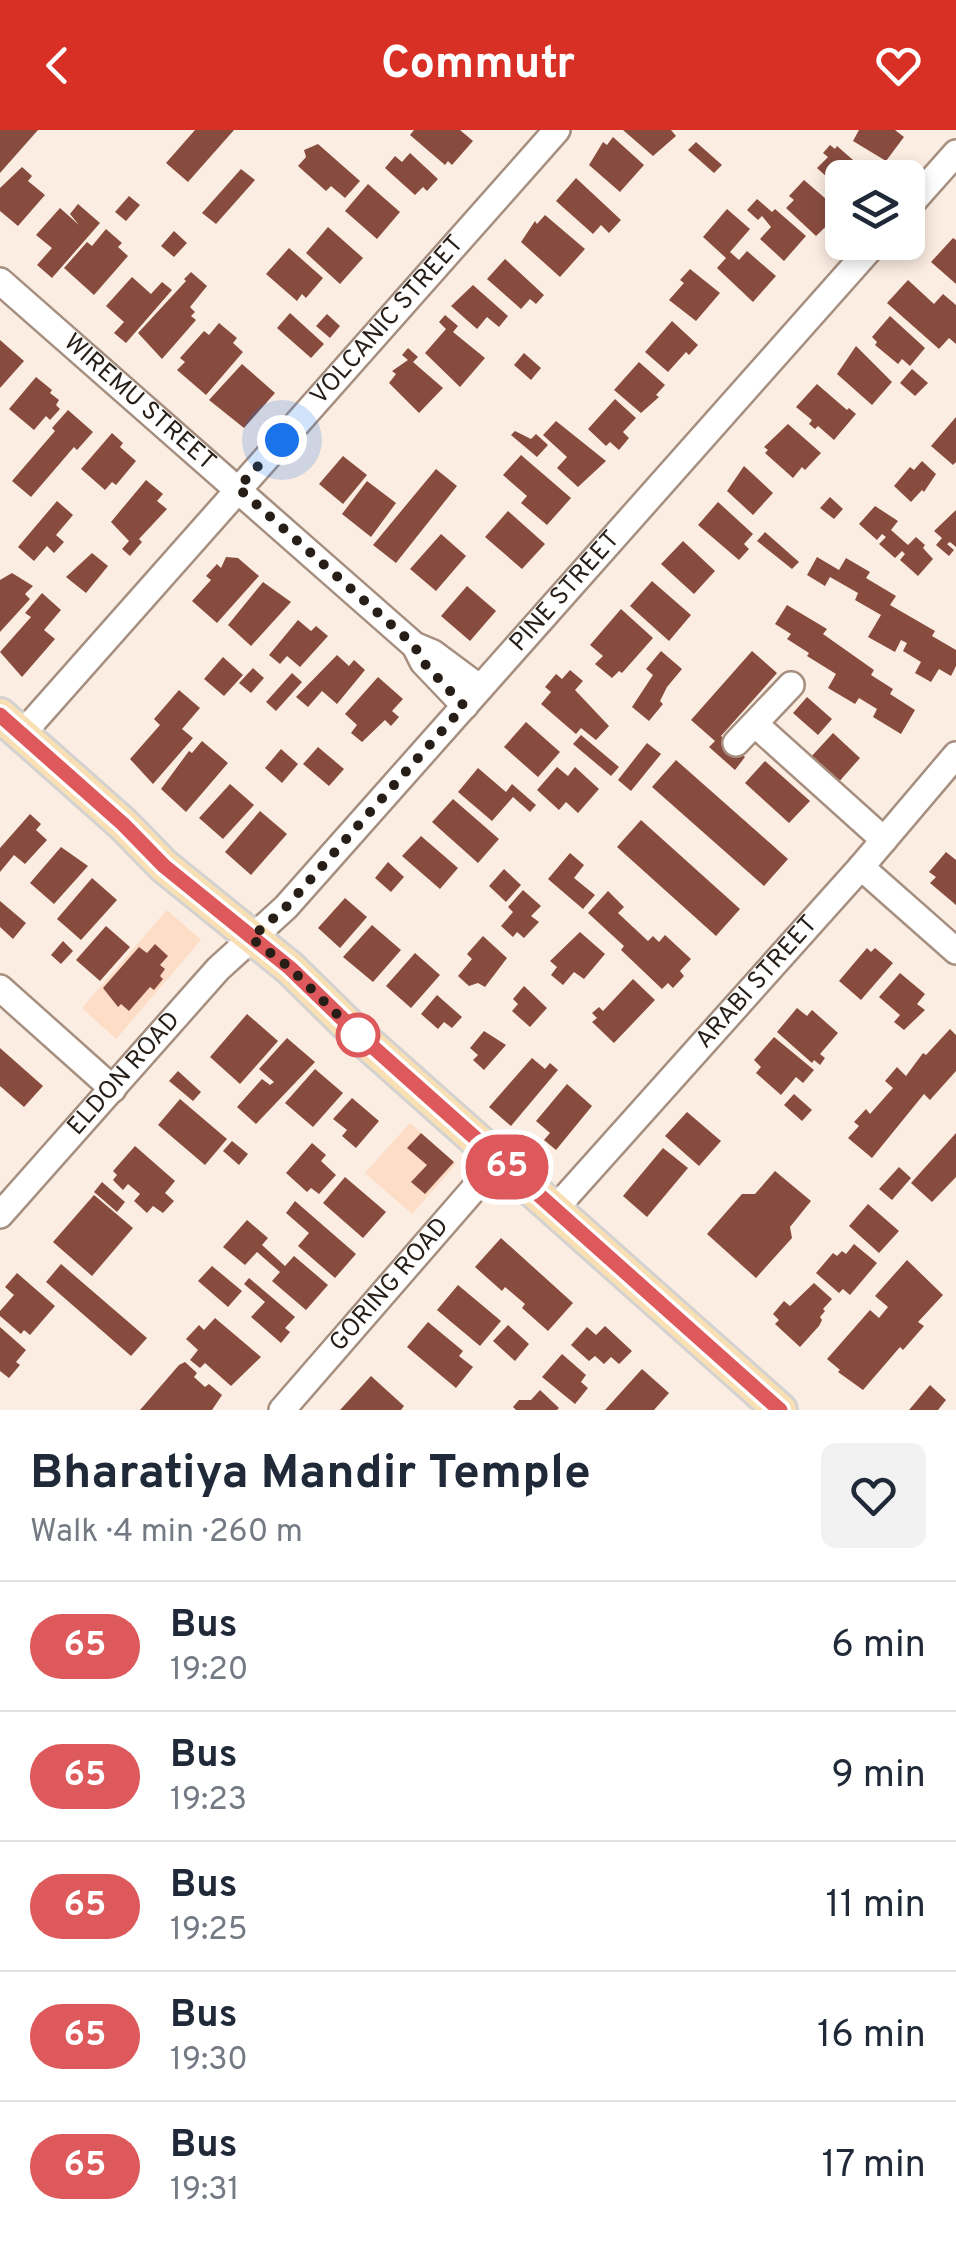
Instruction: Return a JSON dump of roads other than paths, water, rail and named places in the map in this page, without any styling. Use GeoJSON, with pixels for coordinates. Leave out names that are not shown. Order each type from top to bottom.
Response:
{"type":"FeatureCollection","features":[{"type":"Feature","properties":{"kind":"main road"},"geometry":{"type":"LineString","coordinates":[[11,725],[123,824],[164,866],[290,968],[354,1030],[780,1410]]}},
{"type":"Feature","properties":{"kind":"street","name":"VOLCANIC STREET"},"geometry":{"type":"LineString","coordinates":[[11,725],[238,488],[557,130]]}},
{"type":"Feature","properties":{"kind":"street"},"geometry":{"type":"LineString","coordinates":[[925,188],[956,153]]}},
{"type":"Feature","properties":{"kind":"street","name":"PINE STREET"},"geometry":{"type":"LineString","coordinates":[[251,938],[286,907],[860,260]]}},
{"type":"Feature","properties":{"kind":"street","name":"WIREMU STREET"},"geometry":{"type":"LineString","coordinates":[[0,281],[414,645],[432,652],[472,697]]}},
{"type":"Feature","properties":{"kind":"street"},"geometry":{"type":"LineString","coordinates":[[736,744],[792,685]]}},
{"type":"Feature","properties":{"kind":"street"},"geometry":{"type":"LineString","coordinates":[[754,724],[884,840]]}},
{"type":"Feature","properties":{"kind":"street","name":"ARABI STREET"},"geometry":{"type":"LineString","coordinates":[[554,1210],[861,867],[956,754]]}},
{"type":"Feature","properties":{"kind":"street"},"geometry":{"type":"LineString","coordinates":[[861,867],[956,952]]}},
{"type":"Feature","properties":{"kind":"street","name":"ELDON ROAD"},"geometry":{"type":"LineString","coordinates":[[0,1215],[218,969],[251,938]]}},
{"type":"Feature","properties":{"kind":"street"},"geometry":{"type":"LineString","coordinates":[[0,988],[113,1089]]}},
{"type":"Feature","properties":{"kind":"street","name":"GORING ROAD"},"geometry":{"type":"LineString","coordinates":[[282,1410],[499,1160]]}}]}
